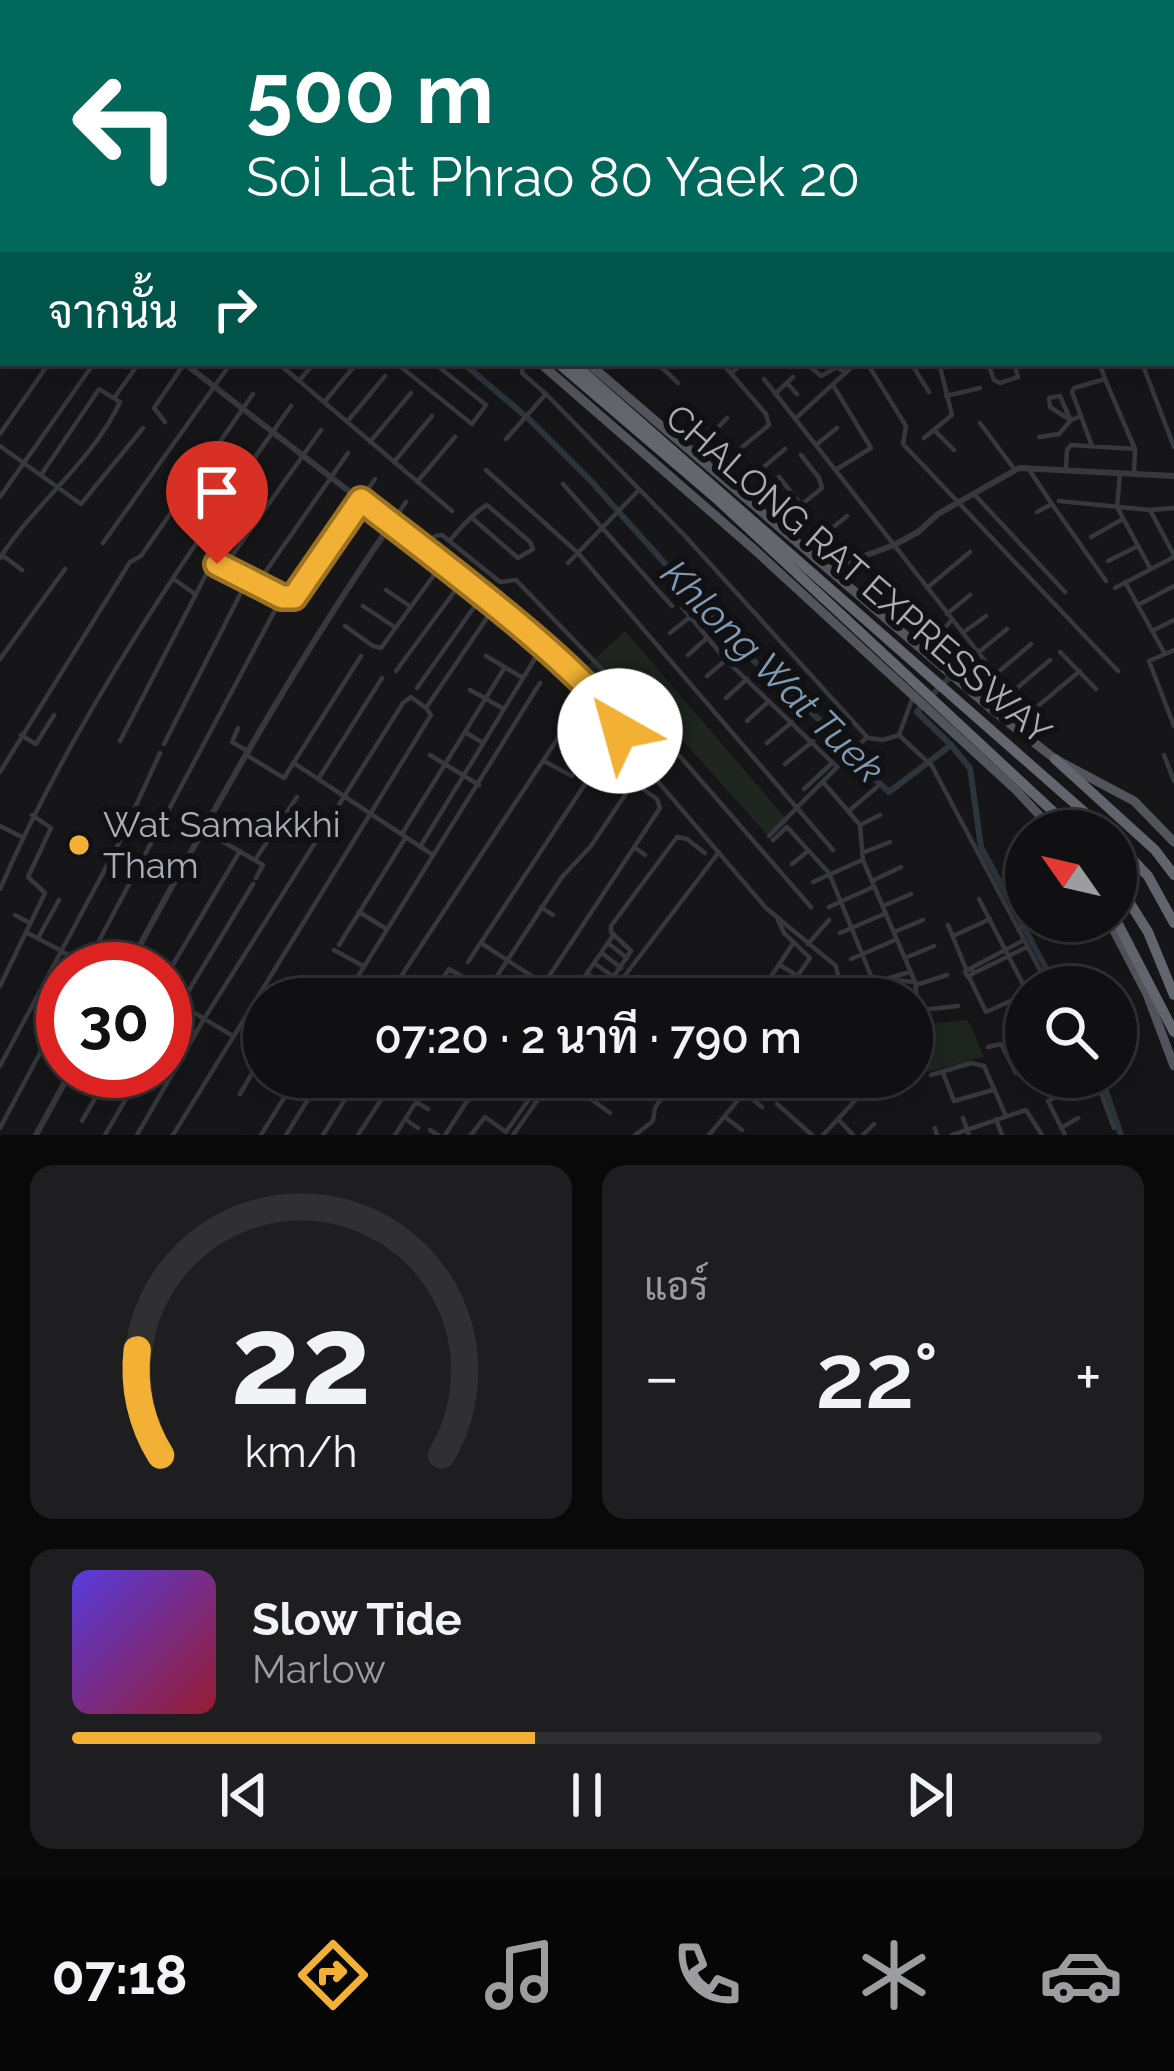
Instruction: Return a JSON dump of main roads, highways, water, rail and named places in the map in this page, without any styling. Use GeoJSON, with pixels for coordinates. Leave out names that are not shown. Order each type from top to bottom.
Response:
{"type":"FeatureCollection","features":[{"type":"Feature","properties":{"kind":"highway","name":"CHALONG RAT EXPRESSWAY"},"geometry":{"type":"LineString","coordinates":[[562,366],[718,500],[1052,810]]}},
{"type":"Feature","properties":{"kind":"highway","name":"CHALONG RAT EXPRESSWAY"},"geometry":{"type":"LineString","coordinates":[[575,366],[1082,810]]}},
{"type":"Feature","properties":{"kind":"highway"},"geometry":{"type":"LineString","coordinates":[[1055,759],[1156,850],[1174,875]]}},
{"type":"Feature","properties":{"kind":"highway"},"geometry":{"type":"LineString","coordinates":[[1137,864],[1174,923]]}},
{"type":"Feature","properties":{"kind":"highway"},"geometry":{"type":"LineString","coordinates":[[1137,914],[1174,995]]}},
{"type":"Feature","properties":{"kind":"highway"},"geometry":{"type":"LineString","coordinates":[[1124,942],[1174,1032]]}},
{"type":"Feature","properties":{"kind":"main road"},"geometry":{"type":"LineString","coordinates":[[543,366],[920,702],[1032,810]]}},
{"type":"Feature","properties":{"kind":"main road"},"geometry":{"type":"LineString","coordinates":[[591,366],[892,626],[1055,759],[1134,801],[1174,842]]}},
{"type":"Feature","properties":{"kind":"main road"},"geometry":{"type":"LineString","coordinates":[[821,566],[862,610],[854,630],[834,624]]}},
{"type":"Feature","properties":{"kind":"main road"},"geometry":{"type":"LineString","coordinates":[[867,655],[865,641],[876,625],[892,626]]}},
{"type":"Feature","properties":{"kind":"main road"},"geometry":{"type":"LineString","coordinates":[[1122,942],[1174,1066]]}},
{"type":"Feature","properties":{"kind":"waterway","name":"Khlong Wat Tuek"},"geometry":{"type":"LineString","coordinates":[[467,366],[592,482],[745,653],[840,738],[889,792],[951,745],[970,768],[981,847],[1045,966]]}},
{"type":"Feature","properties":{"kind":"waterway"},"geometry":{"type":"LineString","coordinates":[[931,696],[958,669]]}},
{"type":"Feature","properties":{"kind":"waterway"},"geometry":{"type":"LineString","coordinates":[[922,706],[917,712],[951,745]]}},
{"type":"Feature","properties":{"kind":"waterway","name":"Khlong Wat Tuek"},"geometry":{"type":"LineString","coordinates":[[1108,1098],[1121,1135]]}},
{"type":"Feature","properties":{"kind":"place","name":"Wat Samakkhi Tham"},"geometry":{"type":"Point","coordinates":[79,845]}}]}
